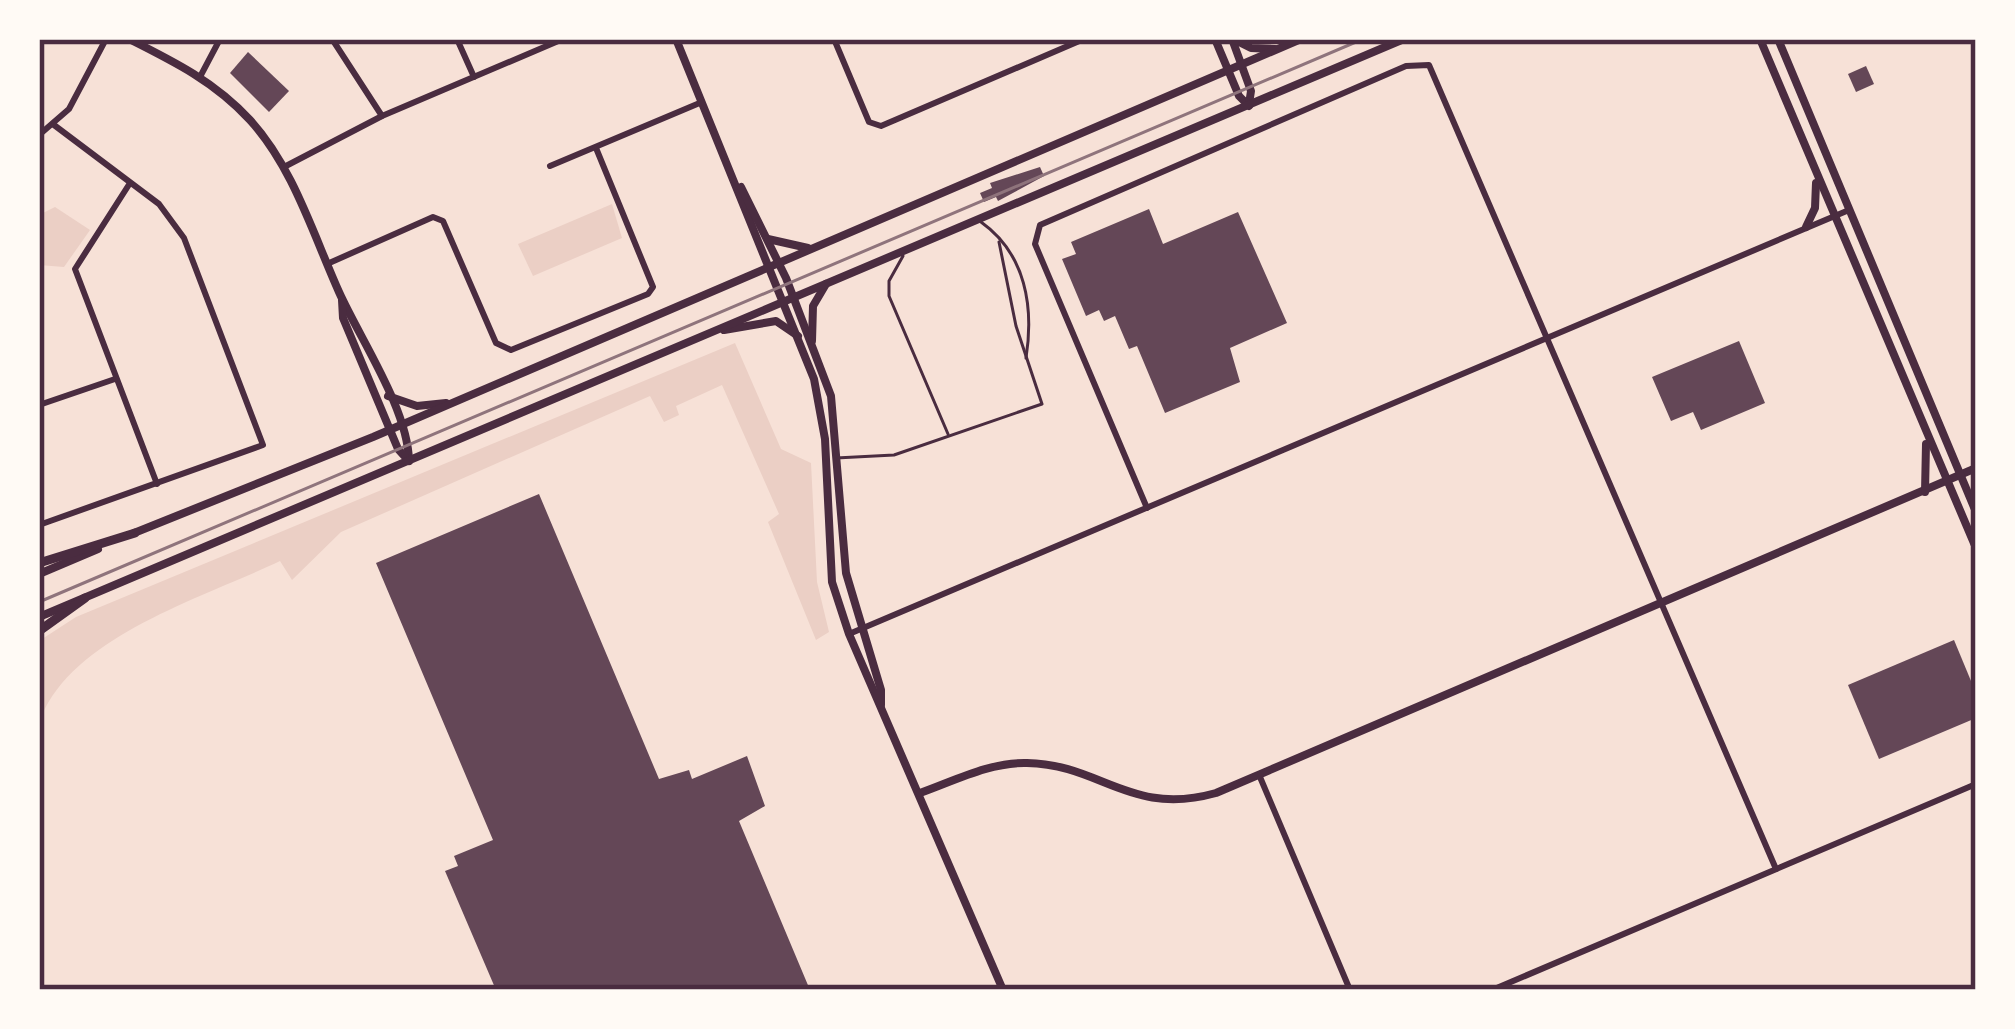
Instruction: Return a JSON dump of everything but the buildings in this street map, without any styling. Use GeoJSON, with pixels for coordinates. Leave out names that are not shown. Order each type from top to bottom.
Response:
{"type":"FeatureCollection","features":[{"type":"Feature","properties":{"kind":"main road"},"geometry":{"type":"LineString","coordinates":[[129,39],[201,75],[254,124],[284,167],[388,395],[409,461]]}},
{"type":"Feature","properties":{"kind":"main road"},"geometry":{"type":"LineString","coordinates":[[676,39],[737,181],[820,403],[832,582],[849,634],[1003,990]]}},
{"type":"Feature","properties":{"kind":"main road"},"geometry":{"type":"LineString","coordinates":[[1215,39],[1249,106]]}},
{"type":"Feature","properties":{"kind":"main road"},"geometry":{"type":"LineString","coordinates":[[1233,39],[1251,91],[1249,106]]}},
{"type":"Feature","properties":{"kind":"main road"},"geometry":{"type":"LineString","coordinates":[[1233,39],[1250,48],[1276,49]]}},
{"type":"Feature","properties":{"kind":"main road"},"geometry":{"type":"LineString","coordinates":[[39,574],[390,430],[1300,39]]}},
{"type":"Feature","properties":{"kind":"main road"},"geometry":{"type":"LineString","coordinates":[[39,617],[1405,39]]}},
{"type":"Feature","properties":{"kind":"main road"},"geometry":{"type":"LineString","coordinates":[[1760,39],[1976,548]]}},
{"type":"Feature","properties":{"kind":"main road"},"geometry":{"type":"LineString","coordinates":[[1778,39],[1976,512]]}},
{"type":"Feature","properties":{"kind":"main road"},"geometry":{"type":"LineString","coordinates":[[1806,227],[1815,208],[1813,169]]}},
{"type":"Feature","properties":{"kind":"main road"},"geometry":{"type":"LineString","coordinates":[[737,181],[780,264],[831,396],[846,573],[881,706]]}},
{"type":"Feature","properties":{"kind":"main road"},"geometry":{"type":"LineString","coordinates":[[768,239],[815,249]]}},
{"type":"Feature","properties":{"kind":"main road"},"geometry":{"type":"LineString","coordinates":[[812,341],[813,305],[827,283]]}},
{"type":"Feature","properties":{"kind":"main road"},"geometry":{"type":"LineString","coordinates":[[342,299],[343,318],[390,430],[409,461]]}},
{"type":"Feature","properties":{"kind":"main road"},"geometry":{"type":"LineString","coordinates":[[716,331],[776,321],[798,337]]}},
{"type":"Feature","properties":{"kind":"main road"},"geometry":{"type":"LineString","coordinates":[[388,395],[417,406],[453,403]]}},
{"type":"Feature","properties":{"kind":"main road"},"geometry":{"type":"LineString","coordinates":[[1924,431],[1929,474],[1925,492]]}},
{"type":"Feature","properties":{"kind":"main road"},"geometry":{"type":"LineString","coordinates":[[920,794],[1014,763],[1059,768],[1156,801],[1198,798],[1260,777],[1976,468]]}},
{"type":"Feature","properties":{"kind":"main road"},"geometry":{"type":"LineString","coordinates":[[39,563],[135,533]]}},
{"type":"Feature","properties":{"kind":"main road"},"geometry":{"type":"LineString","coordinates":[[39,631],[85,598]]}},
{"type":"Feature","properties":{"kind":"street"},"geometry":{"type":"LineString","coordinates":[[39,135],[69,109],[106,39]]}},
{"type":"Feature","properties":{"kind":"street"},"geometry":{"type":"LineString","coordinates":[[201,75],[220,39]]}},
{"type":"Feature","properties":{"kind":"street"},"geometry":{"type":"LineString","coordinates":[[457,39],[473,76]]}},
{"type":"Feature","properties":{"kind":"street"},"geometry":{"type":"LineString","coordinates":[[284,167],[382,116],[563,39]]}},
{"type":"Feature","properties":{"kind":"street"},"geometry":{"type":"LineString","coordinates":[[835,40],[869,122],[880,126],[1084,39]]}},
{"type":"Feature","properties":{"kind":"street"},"geometry":{"type":"LineString","coordinates":[[334,42],[382,116]]}},
{"type":"Feature","properties":{"kind":"street"},"geometry":{"type":"LineString","coordinates":[[1147,508],[1035,244],[1037,230],[1047,218],[1424,63],[1435,69],[1776,869]]}},
{"type":"Feature","properties":{"kind":"street"},"geometry":{"type":"LineString","coordinates":[[550,166],[704,101]]}},
{"type":"Feature","properties":{"kind":"street"},"geometry":{"type":"LineString","coordinates":[[39,526],[263,445],[184,238],[170,215],[53,125]]}},
{"type":"Feature","properties":{"kind":"street"},"geometry":{"type":"LineString","coordinates":[[327,264],[433,217],[443,221],[496,343],[511,350],[649,294],[653,286],[596,148]]}},
{"type":"Feature","properties":{"kind":"street"},"geometry":{"type":"LineString","coordinates":[[130,183],[75,269],[157,484]]}},
{"type":"Feature","properties":{"kind":"street"},"geometry":{"type":"LineString","coordinates":[[849,634],[1849,210]]}},
{"type":"Feature","properties":{"kind":"street"},"geometry":{"type":"LineString","coordinates":[[39,405],[116,379]]}},
{"type":"Feature","properties":{"kind":"street"},"geometry":{"type":"LineString","coordinates":[[1260,777],[1350,990]]}},
{"type":"Feature","properties":{"kind":"street"},"geometry":{"type":"LineString","coordinates":[[1492,990],[1976,784]]}},
{"type":"Feature","properties":{"kind":"lane"},"geometry":{"type":"LineString","coordinates":[[980,221],[1017,264],[1032,309],[1026,360]]}},
{"type":"Feature","properties":{"kind":"lane"},"geometry":{"type":"LineString","coordinates":[[826,458],[894,455],[1042,404],[1026,360],[999,242]]}},
{"type":"Feature","properties":{"kind":"lane"},"geometry":{"type":"LineString","coordinates":[[908,251],[893,271],[890,296],[949,436]]}},
{"type":"Feature","properties":{"kind":"shaded area"},"geometry":{"type":"Polygon","coordinates":[[[612,204],[622,238],[533,276],[518,244],[612,204]]]}},
{"type":"Feature","properties":{"kind":"shaded area"},"geometry":{"type":"Polygon","coordinates":[[[55,207],[90,230],[64,267],[39,265],[39,215],[55,207]]]}},
{"type":"Feature","properties":{"kind":"shaded area"},"geometry":{"type":"Polygon","coordinates":[[[735,343],[781,449],[811,463],[817,582],[829,632],[816,640],[768,522],[779,514],[722,385],[676,406],[679,415],[664,422],[650,396],[341,532],[292,580],[280,561],[178,606],[108,644],[78,667],[55,693],[39,723],[39,641],[76,617],[735,343]]]}},
{"type":"Feature","properties":{"kind":"tram line"},"geometry":{"type":"LineString","coordinates":[[39,602],[1363,39]]}}]}
